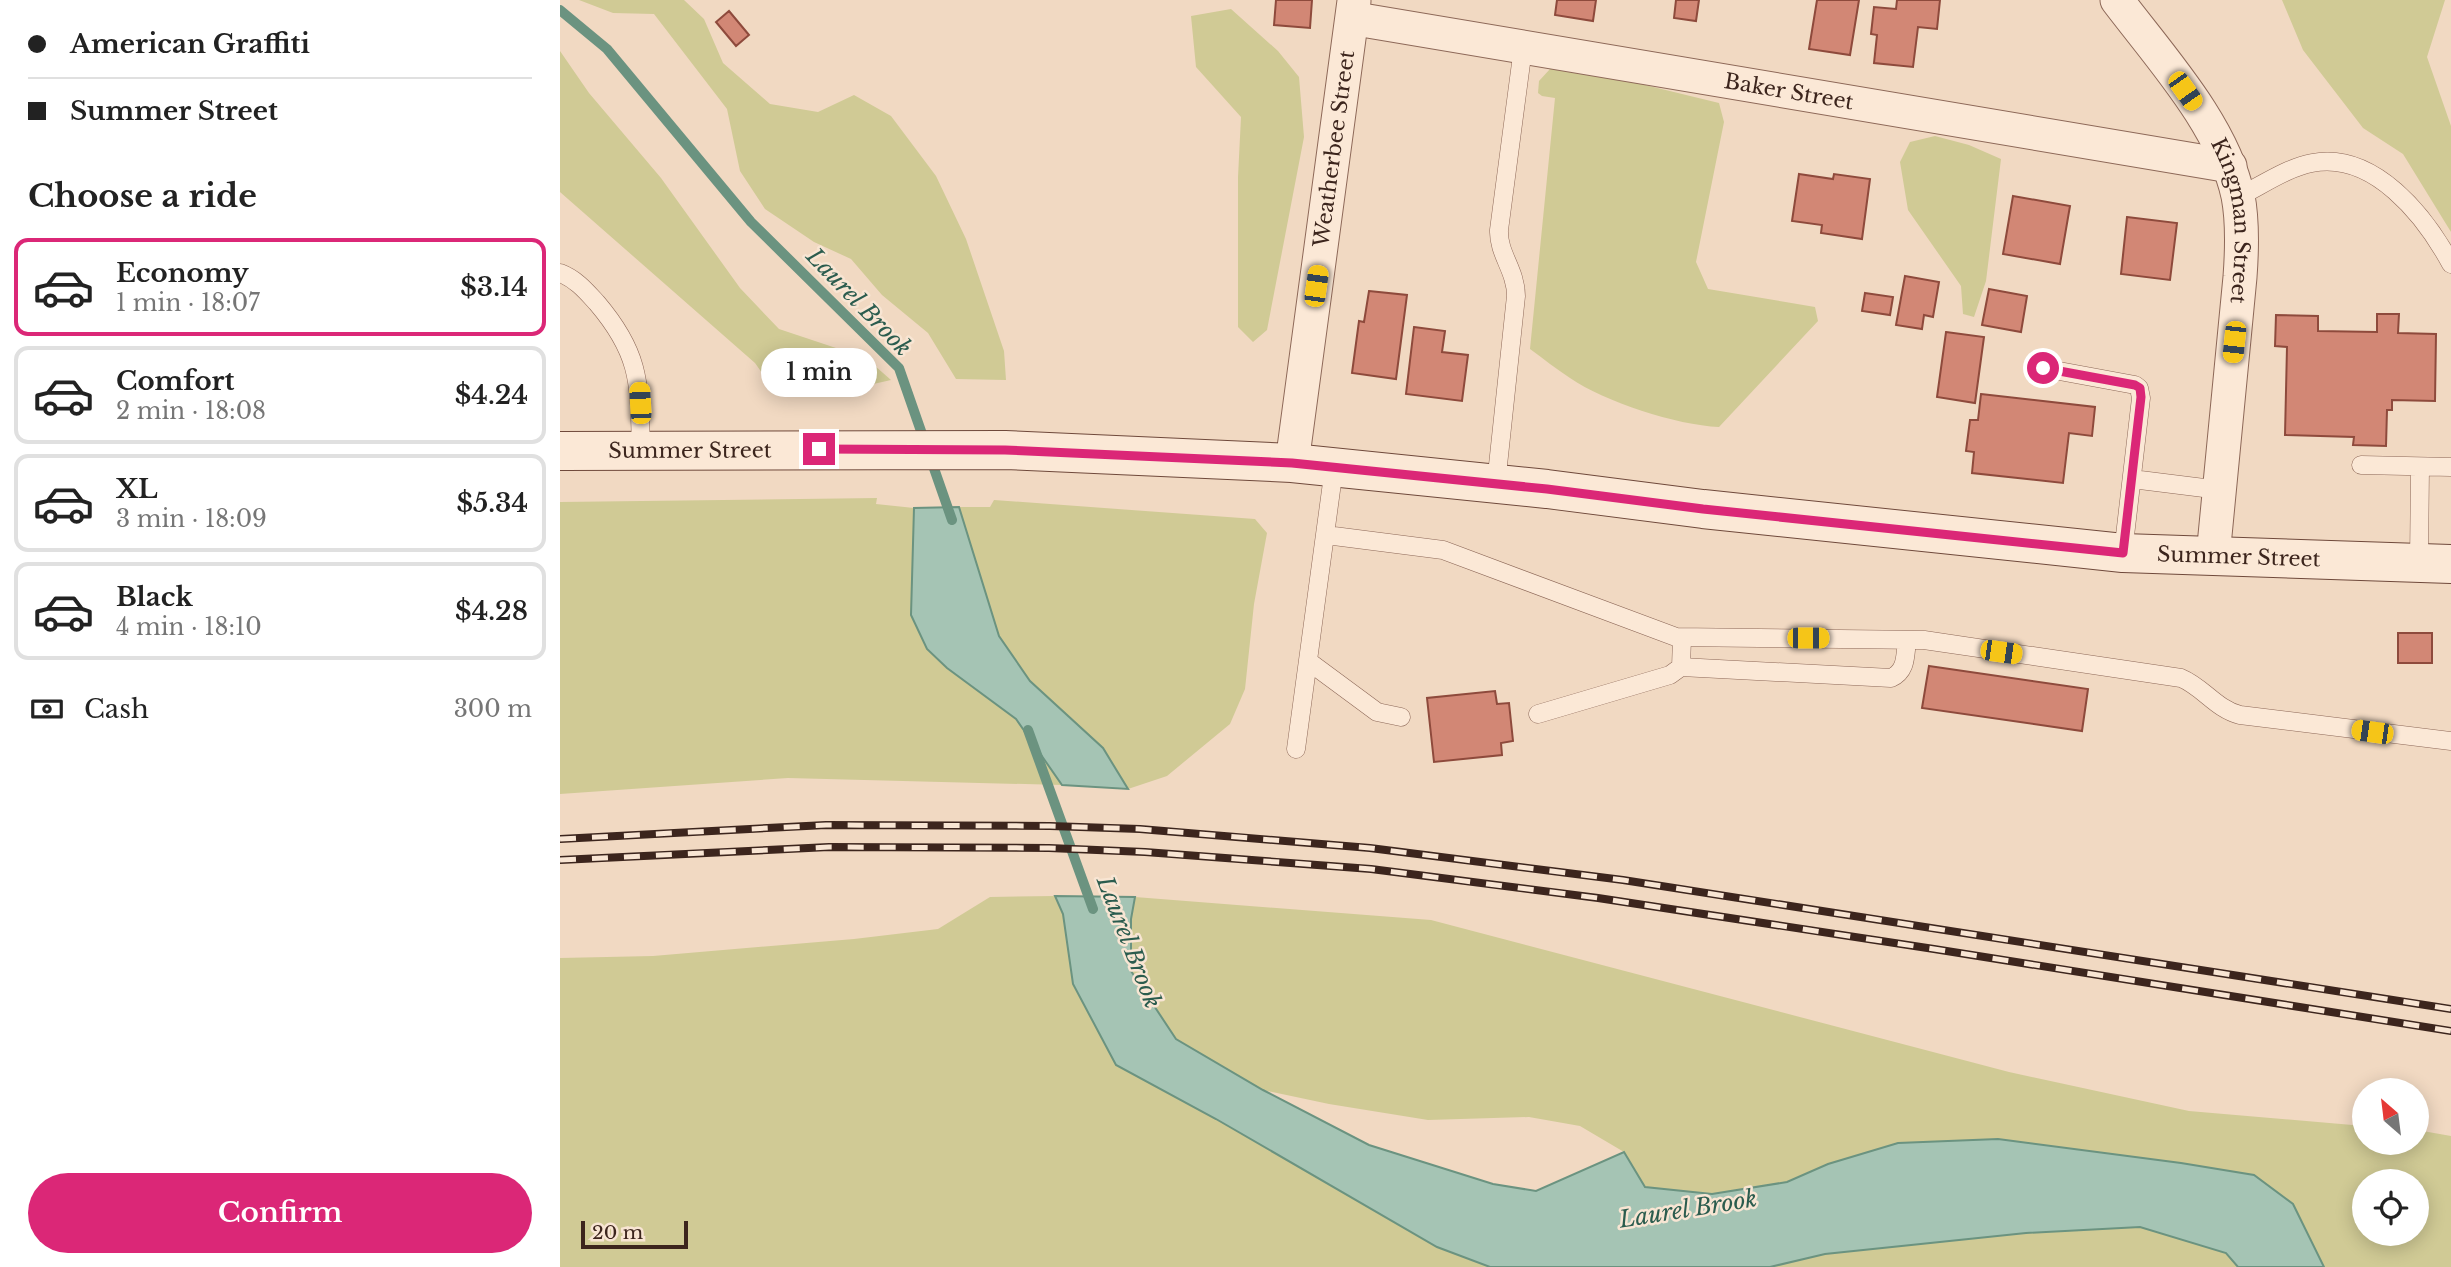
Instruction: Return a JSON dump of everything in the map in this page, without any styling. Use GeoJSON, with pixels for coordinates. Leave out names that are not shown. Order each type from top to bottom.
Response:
{"type":"FeatureCollection","features":[{"type":"Feature","properties":{"kind":"main road","name":"Summer Street"},"geometry":{"type":"LineString","coordinates":[[560,451],[1005,450],[1292,463],[2123,553],[2435,563]]}},
{"type":"Feature","properties":{"kind":"street","name":"Kingman Street"},"geometry":{"type":"LineString","coordinates":[[2117,0],[2213,130],[2230,166],[2238,197],[2240,276],[2213,556]]}},
{"type":"Feature","properties":{"kind":"street","name":"Baker Street"},"geometry":{"type":"LineString","coordinates":[[1353,11],[1356,19],[2230,166]]}},
{"type":"Feature","properties":{"kind":"street","name":"Weatherbee Street"},"geometry":{"type":"LineString","coordinates":[[1292,463],[1353,11]]}},
{"type":"Feature","properties":{"kind":"lane"},"geometry":{"type":"LineString","coordinates":[[1496,484],[1516,296],[1516,282],[1499,241],[1499,230],[1523,48]]}},
{"type":"Feature","properties":{"kind":"lane"},"geometry":{"type":"LineString","coordinates":[[2238,197],[2297,167],[2326,162],[2346,164],[2386,183],[2424,222],[2451,264]]}},
{"type":"Feature","properties":{"kind":"lane"},"geometry":{"type":"LineString","coordinates":[[560,273],[571,277],[588,292],[624,341],[632,357],[639,388],[641,450]]}},
{"type":"Feature","properties":{"kind":"lane"},"geometry":{"type":"LineString","coordinates":[[2043,368],[2140,388],[2123,553]]}},
{"type":"Feature","properties":{"kind":"lane"},"geometry":{"type":"LineString","coordinates":[[2361,465],[2451,467]]}},
{"type":"Feature","properties":{"kind":"lane"},"geometry":{"type":"LineString","coordinates":[[2420,467],[2435,563]]}},
{"type":"Feature","properties":{"kind":"lane"},"geometry":{"type":"LineString","coordinates":[[1296,749],[1334,468]]}},
{"type":"Feature","properties":{"kind":"lane"},"geometry":{"type":"LineString","coordinates":[[2132,479],[2220,490]]}},
{"type":"Feature","properties":{"kind":"lane"},"geometry":{"type":"LineString","coordinates":[[1326,535],[1443,550],[1682,638],[1907,639],[2181,678],[2191,682],[2221,707],[2240,715],[2451,741]]}},
{"type":"Feature","properties":{"kind":"lane"},"geometry":{"type":"LineString","coordinates":[[1681,667],[1682,638]]}},
{"type":"Feature","properties":{"kind":"lane"},"geometry":{"type":"LineString","coordinates":[[1538,714],[1670,675],[1681,667],[1891,678],[1900,674],[1903,667],[1907,639]]}},
{"type":"Feature","properties":{"kind":"lane"},"geometry":{"type":"LineString","coordinates":[[1308,661],[1377,712],[1401,717]]}},
{"type":"Feature","properties":{"kind":"shaded area"},"geometry":{"type":"Polygon","coordinates":[[[579,0],[684,0],[704,19],[723,63],[770,104],[818,112],[854,95],[891,116],[936,176],[966,239],[1004,351],[1006,380],[956,379],[928,333],[882,295],[851,259],[814,242],[765,209],[740,171],[727,109],[654,14],[613,13],[579,0]]]}},
{"type":"Feature","properties":{"kind":"shaded area"},"geometry":{"type":"Polygon","coordinates":[[[2282,0],[2445,0],[2427,57],[2451,126],[2451,232],[2403,154],[2363,128],[2303,50],[2282,0]]]}},
{"type":"Feature","properties":{"kind":"shaded area"},"geometry":{"type":"Polygon","coordinates":[[[1231,9],[1278,51],[1299,77],[1304,137],[1267,330],[1253,342],[1238,327],[1238,177],[1241,117],[1196,67],[1191,16],[1231,9]]]}},
{"type":"Feature","properties":{"kind":"shaded area"},"geometry":{"type":"Polygon","coordinates":[[[560,51],[589,93],[661,178],[740,288],[779,329],[866,358],[891,380],[869,385],[774,390],[755,363],[560,192],[560,51]]]}},
{"type":"Feature","properties":{"kind":"shaded area"},"geometry":{"type":"Polygon","coordinates":[[[1563,65],[1719,103],[1724,122],[1696,262],[1708,289],[1815,307],[1818,321],[1719,427],[1682,422],[1621,404],[1565,375],[1530,349],[1555,98],[1538,93],[1539,81],[1550,69],[1563,65]]]}},
{"type":"Feature","properties":{"kind":"shaded area"},"geometry":{"type":"Polygon","coordinates":[[[1935,136],[1969,145],[2001,159],[1986,281],[1974,317],[1963,314],[1961,286],[1908,210],[1900,162],[1910,142],[1935,136]]]}},
{"type":"Feature","properties":{"kind":"shaded area"},"geometry":{"type":"Polygon","coordinates":[[[877,498],[876,504],[914,508],[911,614],[947,668],[1016,719],[1062,785],[788,778],[560,794],[560,502],[877,498]]]}},
{"type":"Feature","properties":{"kind":"shaded area"},"geometry":{"type":"Polygon","coordinates":[[[994,500],[1255,519],[1267,533],[1254,604],[1245,689],[1230,724],[1167,776],[1128,789],[1103,748],[1030,681],[999,636],[959,507],[990,507],[994,500]]]}},
{"type":"Feature","properties":{"kind":"shaded area"},"geometry":{"type":"Polygon","coordinates":[[[1055,896],[1063,914],[1073,984],[1117,1065],[1437,1247],[1490,1267],[560,1267],[560,958],[653,956],[938,929],[990,897],[1055,896]]]}},
{"type":"Feature","properties":{"kind":"shaded area"},"geometry":{"type":"Polygon","coordinates":[[[1135,897],[1431,920],[2009,1072],[2189,1111],[2352,1125],[2352,1155],[2429,1155],[2429,1132],[2451,1136],[2451,1267],[2324,1267],[2320,1261],[2181,1163],[2101,1153],[1828,1164],[1787,1182],[1712,1194],[1645,1187],[1624,1152],[1580,1126],[1529,1117],[1428,1120],[1263,1090],[1176,1039],[1130,971],[1131,919],[1135,897]]]}},
{"type":"Feature","properties":{"kind":"shaded area"},"geometry":{"type":"Polygon","coordinates":[[[2140,1227],[2226,1253],[2238,1267],[1770,1267],[1825,1254],[2026,1233],[2140,1227]]]}},
{"type":"Feature","properties":{"kind":"water"},"geometry":{"type":"Polygon","coordinates":[[[959,507],[999,636],[1030,681],[1103,748],[1128,789],[1062,785],[1016,719],[947,668],[927,649],[911,615],[914,508],[959,507]]]}},
{"type":"Feature","properties":{"kind":"water"},"geometry":{"type":"Polygon","coordinates":[[[1055,896],[1135,897],[1131,919],[1131,971],[1176,1039],[1263,1090],[1369,1145],[1493,1184],[1536,1191],[1624,1152],[1645,1187],[1712,1194],[1787,1182],[1828,1164],[1898,1143],[1998,1139],[2254,1175],[2293,1204],[2324,1267],[2238,1267],[2226,1253],[2140,1227],[2026,1233],[1825,1254],[1770,1267],[1490,1267],[1437,1247],[1216,1119],[1116,1065],[1073,984],[1063,914],[1055,896]]]}},
{"type":"Feature","properties":{"kind":"building"},"geometry":{"type":"Polygon","coordinates":[[[1276,0],[1312,0],[1310,28],[1274,25],[1276,0]]]}},
{"type":"Feature","properties":{"kind":"building"},"geometry":{"type":"Polygon","coordinates":[[[1557,0],[1596,0],[1593,21],[1555,15],[1557,0]]]}},
{"type":"Feature","properties":{"kind":"building"},"geometry":{"type":"Polygon","coordinates":[[[1676,0],[1699,0],[1696,21],[1674,18],[1676,0]]]}},
{"type":"Feature","properties":{"kind":"building"},"geometry":{"type":"Polygon","coordinates":[[[1817,0],[1859,0],[1850,55],[1809,49],[1817,0]]]}},
{"type":"Feature","properties":{"kind":"building"},"geometry":{"type":"Polygon","coordinates":[[[1897,0],[1940,0],[1937,29],[1918,27],[1913,67],[1874,63],[1877,35],[1871,34],[1874,7],[1896,9],[1897,0]]]}},
{"type":"Feature","properties":{"kind":"building"},"geometry":{"type":"Polygon","coordinates":[[[729,11],[749,35],[736,46],[716,22],[729,11]]]}},
{"type":"Feature","properties":{"kind":"building"},"geometry":{"type":"Polygon","coordinates":[[[1799,174],[1833,179],[1834,174],[1870,179],[1862,239],[1821,233],[1822,225],[1792,221],[1799,174]]]}},
{"type":"Feature","properties":{"kind":"building"},"geometry":{"type":"Polygon","coordinates":[[[2013,196],[2070,206],[2060,264],[2003,254],[2013,196]]]}},
{"type":"Feature","properties":{"kind":"building"},"geometry":{"type":"Polygon","coordinates":[[[2127,217],[2177,223],[2170,280],[2121,274],[2127,217]]]}},
{"type":"Feature","properties":{"kind":"building"},"geometry":{"type":"Polygon","coordinates":[[[1905,276],[1939,282],[1933,317],[1924,315],[1922,329],[1896,325],[1905,276]]]}},
{"type":"Feature","properties":{"kind":"building"},"geometry":{"type":"Polygon","coordinates":[[[1989,289],[2027,296],[2021,332],[1982,325],[1989,289]]]}},
{"type":"Feature","properties":{"kind":"building"},"geometry":{"type":"Polygon","coordinates":[[[1369,291],[1407,295],[1396,379],[1352,373],[1359,321],[1364,322],[1369,291]]]}},
{"type":"Feature","properties":{"kind":"building"},"geometry":{"type":"Polygon","coordinates":[[[1865,293],[1893,297],[1890,315],[1862,311],[1865,293]]]}},
{"type":"Feature","properties":{"kind":"building"},"geometry":{"type":"Polygon","coordinates":[[[2377,314],[2399,314],[2398,333],[2436,334],[2435,401],[2392,400],[2392,410],[2387,410],[2386,446],[2353,445],[2354,437],[2285,435],[2287,347],[2275,346],[2276,315],[2318,316],[2318,331],[2377,332],[2377,314]]]}},
{"type":"Feature","properties":{"kind":"building"},"geometry":{"type":"Polygon","coordinates":[[[1414,327],[1445,331],[1442,352],[1468,355],[1462,401],[1406,394],[1414,327]]]}},
{"type":"Feature","properties":{"kind":"building"},"geometry":{"type":"Polygon","coordinates":[[[1946,332],[1984,337],[1975,403],[1937,397],[1946,332]]]}},
{"type":"Feature","properties":{"kind":"building"},"geometry":{"type":"Polygon","coordinates":[[[1981,394],[2095,407],[2092,436],[2069,433],[2063,483],[1972,473],[1974,452],[1966,451],[1970,420],[1978,420],[1981,394]]]}},
{"type":"Feature","properties":{"kind":"building"},"geometry":{"type":"Polygon","coordinates":[[[2398,633],[2432,633],[2432,663],[2398,663],[2398,633]]]}},
{"type":"Feature","properties":{"kind":"building"},"geometry":{"type":"Polygon","coordinates":[[[1929,666],[2088,689],[2082,731],[1922,708],[1929,666]]]}},
{"type":"Feature","properties":{"kind":"building"},"geometry":{"type":"Polygon","coordinates":[[[1495,691],[1497,704],[1509,703],[1513,741],[1501,743],[1502,755],[1434,762],[1427,698],[1495,691]]]}},
{"type":"Feature","properties":{"kind":"waterway","name":"Laurel Brook"},"geometry":{"type":"LineString","coordinates":[[560,10],[607,49],[751,222],[899,368],[952,520]]}},
{"type":"Feature","properties":{"kind":"waterway","name":"Laurel Brook"},"geometry":{"type":"LineString","coordinates":[[1028,730],[1093,909]]}},
{"type":"Feature","properties":{"kind":"railway"},"geometry":{"type":"LineString","coordinates":[[560,839],[826,825],[1050,826],[1140,829],[1370,848],[1623,880],[2451,1009]]}},
{"type":"Feature","properties":{"kind":"railway"},"geometry":{"type":"LineString","coordinates":[[560,860],[829,847],[1049,848],[1145,852],[1371,869],[1598,898],[2451,1031]]}},
{"type":"Feature","properties":{"kind":"route"},"geometry":{"type":"LineString","coordinates":[[819,449],[1005,450],[1292,463],[2123,553],[2140,388],[2043,368]]}}]}
